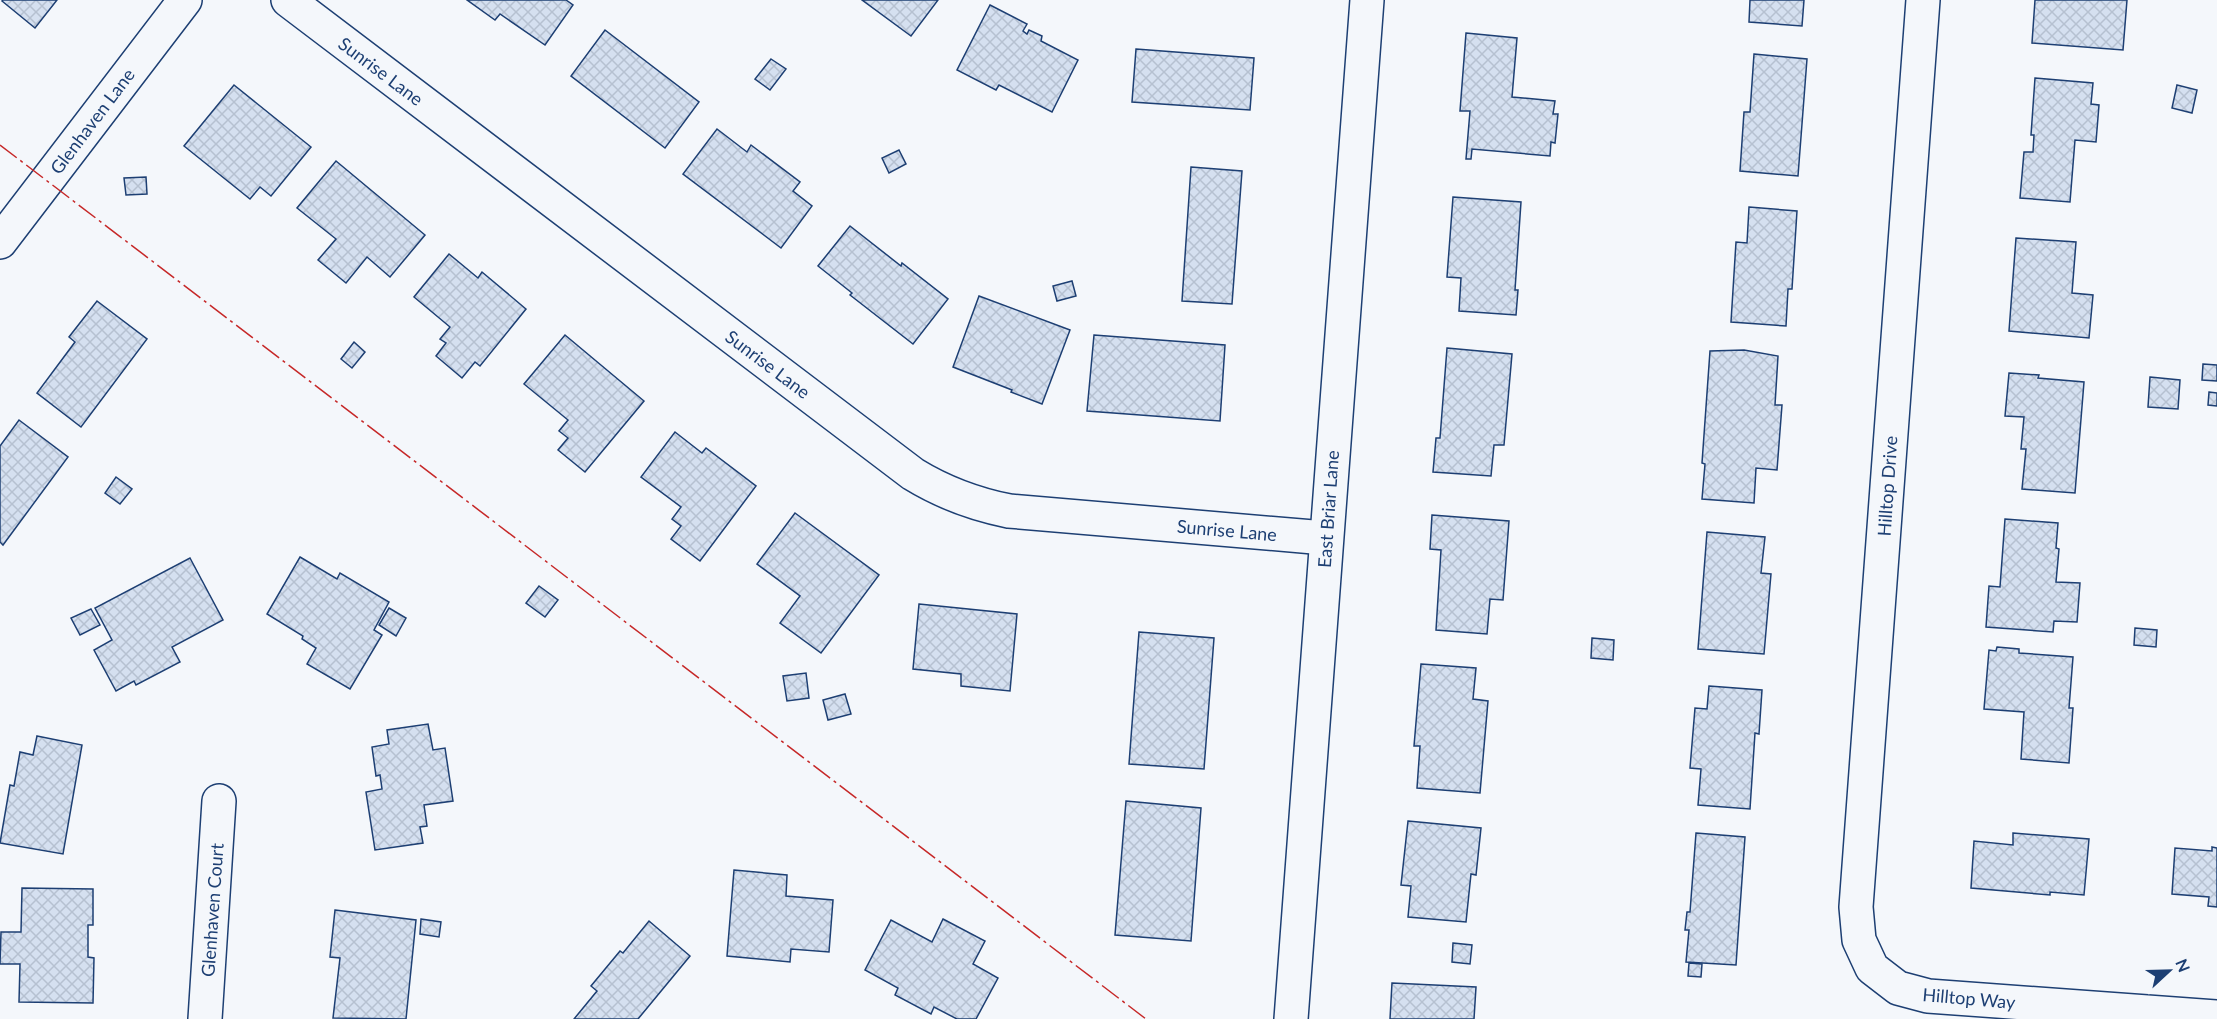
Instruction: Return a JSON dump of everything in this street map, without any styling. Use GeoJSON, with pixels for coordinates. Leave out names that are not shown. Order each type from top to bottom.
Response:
{"type":"FeatureCollection","features":[{"type":"Feature","properties":{"kind":"street","name":"Glenhaven Lane"},"geometry":{"type":"LineString","coordinates":[[0,242],[185,0]]}},
{"type":"Feature","properties":{"kind":"street","name":"Sunrise Lane"},"geometry":{"type":"LineString","coordinates":[[288,0],[913,474],[935,487],[958,498],[1009,511],[1325,538]]}},
{"type":"Feature","properties":{"kind":"street","name":"East Briar Lane"},"geometry":{"type":"LineString","coordinates":[[1291,1019],[1325,538],[1367,0]]}},
{"type":"Feature","properties":{"kind":"street","name":"Hilltop Drive"},"geometry":{"type":"LineString","coordinates":[[1872,969],[1859,939],[1856,907],[1923,0]]}},
{"type":"Feature","properties":{"kind":"street","name":"Glenhaven Court"},"geometry":{"type":"LineString","coordinates":[[205,1019],[219,801]]}},
{"type":"Feature","properties":{"kind":"street","name":"Hilltop Way"},"geometry":{"type":"LineString","coordinates":[[1872,969],[1898,988],[1928,996],[2217,1017]]}},
{"type":"Feature","properties":{"kind":"building"},"geometry":{"type":"Polygon","coordinates":[[[3,0],[57,0],[35,28],[3,0]]]}},
{"type":"Feature","properties":{"kind":"building"},"geometry":{"type":"Polygon","coordinates":[[[467,0],[566,0],[573,5],[545,45],[500,14],[495,20],[467,0]]]}},
{"type":"Feature","properties":{"kind":"building"},"geometry":{"type":"Polygon","coordinates":[[[862,0],[938,0],[911,36],[862,0]]]}},
{"type":"Feature","properties":{"kind":"building"},"geometry":{"type":"Polygon","coordinates":[[[1750,0],[1804,0],[1802,26],[1749,22],[1750,0]]]}},
{"type":"Feature","properties":{"kind":"building"},"geometry":{"type":"Polygon","coordinates":[[[2035,0],[2127,0],[2123,50],[2032,43],[2035,0]]]}},
{"type":"Feature","properties":{"kind":"building"},"geometry":{"type":"Polygon","coordinates":[[[990,5],[1027,24],[1023,31],[1027,34],[1029,30],[1042,36],[1041,41],[1078,60],[1052,112],[999,85],[996,90],[957,70],[990,5]]]}},
{"type":"Feature","properties":{"kind":"building"},"geometry":{"type":"Polygon","coordinates":[[[605,30],[699,102],[665,148],[571,76],[605,30]]]}},
{"type":"Feature","properties":{"kind":"building"},"geometry":{"type":"Polygon","coordinates":[[[1466,33],[1517,38],[1512,97],[1555,101],[1553,114],[1558,114],[1555,143],[1551,142],[1550,156],[1472,149],[1471,159],[1466,159],[1470,111],[1460,111],[1466,33]]]}},
{"type":"Feature","properties":{"kind":"building"},"geometry":{"type":"Polygon","coordinates":[[[1136,49],[1254,58],[1250,110],[1132,102],[1136,49]]]}},
{"type":"Feature","properties":{"kind":"building"},"geometry":{"type":"Polygon","coordinates":[[[1754,54],[1807,59],[1798,176],[1740,171],[1744,112],[1750,112],[1754,54]]]}},
{"type":"Feature","properties":{"kind":"building"},"geometry":{"type":"Polygon","coordinates":[[[771,59],[786,69],[770,90],[755,79],[771,59]]]}},
{"type":"Feature","properties":{"kind":"building"},"geometry":{"type":"Polygon","coordinates":[[[2035,78],[2093,83],[2091,104],[2099,105],[2096,142],[2075,140],[2070,202],[2020,198],[2024,152],[2033,152],[2034,135],[2031,135],[2035,78]]]}},
{"type":"Feature","properties":{"kind":"building"},"geometry":{"type":"Polygon","coordinates":[[[234,85],[311,147],[271,196],[260,187],[250,199],[184,146],[234,85]]]}},
{"type":"Feature","properties":{"kind":"building"},"geometry":{"type":"Polygon","coordinates":[[[2177,85],[2197,90],[2192,113],[2172,108],[2177,85]]]}},
{"type":"Feature","properties":{"kind":"building"},"geometry":{"type":"Polygon","coordinates":[[[717,129],[747,152],[751,145],[800,182],[793,191],[812,206],[781,248],[683,174],[717,129]]]}},
{"type":"Feature","properties":{"kind":"building"},"geometry":{"type":"Polygon","coordinates":[[[899,150],[906,164],[889,173],[882,158],[899,150]]]}},
{"type":"Feature","properties":{"kind":"building"},"geometry":{"type":"Polygon","coordinates":[[[336,161],[425,235],[390,277],[367,257],[346,283],[318,260],[336,239],[297,208],[336,161]]]}},
{"type":"Feature","properties":{"kind":"building"},"geometry":{"type":"Polygon","coordinates":[[[1191,167],[1242,171],[1232,304],[1182,301],[1191,167]]]}},
{"type":"Feature","properties":{"kind":"building"},"geometry":{"type":"Polygon","coordinates":[[[146,177],[147,194],[126,195],[124,178],[146,177]]]}},
{"type":"Feature","properties":{"kind":"building"},"geometry":{"type":"Polygon","coordinates":[[[1453,197],[1521,202],[1515,290],[1518,290],[1516,315],[1459,311],[1461,278],[1447,277],[1453,197]]]}},
{"type":"Feature","properties":{"kind":"building"},"geometry":{"type":"Polygon","coordinates":[[[1749,207],[1797,211],[1792,289],[1788,289],[1786,326],[1731,322],[1736,242],[1747,243],[1749,207]]]}},
{"type":"Feature","properties":{"kind":"building"},"geometry":{"type":"Polygon","coordinates":[[[850,226],[948,299],[913,344],[850,295],[852,293],[818,266],[850,226]]]}},
{"type":"Feature","properties":{"kind":"building"},"geometry":{"type":"Polygon","coordinates":[[[2016,238],[2076,242],[2072,293],[2093,295],[2089,338],[2009,331],[2016,238]]]}},
{"type":"Feature","properties":{"kind":"building"},"geometry":{"type":"Polygon","coordinates":[[[449,254],[478,278],[482,272],[526,309],[480,366],[475,362],[462,378],[436,356],[446,343],[440,339],[450,327],[414,297],[449,254]]]}},
{"type":"Feature","properties":{"kind":"building"},"geometry":{"type":"Polygon","coordinates":[[[1072,281],[1076,296],[1057,301],[1053,286],[1072,281]]]}},
{"type":"Feature","properties":{"kind":"building"},"geometry":{"type":"Polygon","coordinates":[[[979,296],[1070,330],[1042,404],[953,367],[979,296]]]}},
{"type":"Feature","properties":{"kind":"building"},"geometry":{"type":"Polygon","coordinates":[[[97,301],[147,339],[81,427],[37,393],[75,342],[69,337],[97,301]]]}},
{"type":"Feature","properties":{"kind":"building"},"geometry":{"type":"Polygon","coordinates":[[[565,335],[644,401],[585,472],[558,450],[568,438],[559,431],[568,420],[524,384],[565,335]]]}},
{"type":"Feature","properties":{"kind":"building"},"geometry":{"type":"Polygon","coordinates":[[[1094,335],[1225,345],[1220,421],[1087,411],[1094,335]]]}},
{"type":"Feature","properties":{"kind":"building"},"geometry":{"type":"Polygon","coordinates":[[[354,342],[365,352],[352,368],[341,359],[354,342]]]}},
{"type":"Feature","properties":{"kind":"building"},"geometry":{"type":"Polygon","coordinates":[[[1447,348],[1512,354],[1504,445],[1494,445],[1491,476],[1433,472],[1436,438],[1440,438],[1447,348]]]}},
{"type":"Feature","properties":{"kind":"building"},"geometry":{"type":"Polygon","coordinates":[[[1744,350],[1778,356],[1775,405],[1782,405],[1777,470],[1756,468],[1754,503],[1702,499],[1705,464],[1702,463],[1710,351],[1744,350]]]}},
{"type":"Feature","properties":{"kind":"building"},"geometry":{"type":"Polygon","coordinates":[[[2203,364],[2217,365],[2217,381],[2202,380],[2203,364]]]}},
{"type":"Feature","properties":{"kind":"building"},"geometry":{"type":"Polygon","coordinates":[[[2009,373],[2084,382],[2075,493],[2022,489],[2026,449],[2021,449],[2024,417],[2005,416],[2009,373]]]}},
{"type":"Feature","properties":{"kind":"building"},"geometry":{"type":"Polygon","coordinates":[[[2150,377],[2180,380],[2178,409],[2148,407],[2150,377]]]}},
{"type":"Feature","properties":{"kind":"building"},"geometry":{"type":"Polygon","coordinates":[[[2209,392],[2217,393],[2217,406],[2208,405],[2209,392]]]}},
{"type":"Feature","properties":{"kind":"building"},"geometry":{"type":"Polygon","coordinates":[[[19,420],[68,457],[3,545],[0,542],[0,446],[19,420]]]}},
{"type":"Feature","properties":{"kind":"building"},"geometry":{"type":"Polygon","coordinates":[[[675,432],[702,453],[706,448],[756,486],[700,561],[671,539],[681,526],[672,519],[681,507],[641,477],[675,432]]]}},
{"type":"Feature","properties":{"kind":"building"},"geometry":{"type":"Polygon","coordinates":[[[116,477],[132,489],[120,504],[105,493],[116,477]]]}},
{"type":"Feature","properties":{"kind":"building"},"geometry":{"type":"Polygon","coordinates":[[[795,513],[879,575],[821,653],[780,623],[800,596],[757,564],[795,513]]]}},
{"type":"Feature","properties":{"kind":"building"},"geometry":{"type":"Polygon","coordinates":[[[1432,515],[1509,521],[1503,600],[1490,599],[1487,634],[1436,630],[1441,550],[1430,549],[1432,515]]]}},
{"type":"Feature","properties":{"kind":"building"},"geometry":{"type":"Polygon","coordinates":[[[2005,519],[2058,523],[2056,548],[2059,549],[2056,582],[2080,583],[2077,622],[2054,621],[2053,632],[1986,627],[1989,586],[2000,587],[2005,519]]]}},
{"type":"Feature","properties":{"kind":"building"},"geometry":{"type":"Polygon","coordinates":[[[1707,532],[1765,537],[1761,573],[1771,574],[1764,654],[1698,649],[1707,532]]]}},
{"type":"Feature","properties":{"kind":"building"},"geometry":{"type":"Polygon","coordinates":[[[300,557],[337,579],[340,573],[389,602],[374,630],[382,635],[350,689],[307,664],[316,648],[302,639],[303,636],[267,614],[300,557]]]}},
{"type":"Feature","properties":{"kind":"building"},"geometry":{"type":"Polygon","coordinates":[[[190,558],[223,620],[172,647],[180,662],[136,685],[134,681],[116,691],[94,650],[112,640],[95,608],[190,558]]]}},
{"type":"Feature","properties":{"kind":"building"},"geometry":{"type":"Polygon","coordinates":[[[539,586],[558,600],[545,617],[526,603],[539,586]]]}},
{"type":"Feature","properties":{"kind":"building"},"geometry":{"type":"Polygon","coordinates":[[[919,604],[1017,614],[1010,691],[961,686],[961,674],[913,669],[919,604]]]}},
{"type":"Feature","properties":{"kind":"building"},"geometry":{"type":"Polygon","coordinates":[[[389,608],[406,618],[396,636],[379,625],[389,608]]]}},
{"type":"Feature","properties":{"kind":"building"},"geometry":{"type":"Polygon","coordinates":[[[91,609],[100,625],[80,635],[71,618],[91,609]]]}},
{"type":"Feature","properties":{"kind":"building"},"geometry":{"type":"Polygon","coordinates":[[[2135,628],[2157,630],[2156,647],[2134,645],[2135,628]]]}},
{"type":"Feature","properties":{"kind":"building"},"geometry":{"type":"Polygon","coordinates":[[[1139,632],[1214,638],[1204,769],[1129,764],[1139,632]]]}},
{"type":"Feature","properties":{"kind":"building"},"geometry":{"type":"Polygon","coordinates":[[[1592,638],[1614,640],[1613,660],[1591,658],[1592,638]]]}},
{"type":"Feature","properties":{"kind":"building"},"geometry":{"type":"Polygon","coordinates":[[[1997,647],[2019,649],[2019,653],[2073,657],[2069,708],[2073,708],[2069,763],[2021,759],[2024,712],[1984,709],[1989,650],[1996,651],[1997,647]]]}},
{"type":"Feature","properties":{"kind":"building"},"geometry":{"type":"Polygon","coordinates":[[[1421,664],[1476,668],[1473,699],[1488,701],[1480,793],[1417,788],[1420,746],[1414,746],[1421,664]]]}},
{"type":"Feature","properties":{"kind":"building"},"geometry":{"type":"Polygon","coordinates":[[[806,673],[809,698],[787,701],[783,676],[806,673]]]}},
{"type":"Feature","properties":{"kind":"building"},"geometry":{"type":"Polygon","coordinates":[[[1709,686],[1762,690],[1759,734],[1755,733],[1750,809],[1698,805],[1701,769],[1690,768],[1695,708],[1707,709],[1709,686]]]}},
{"type":"Feature","properties":{"kind":"building"},"geometry":{"type":"Polygon","coordinates":[[[845,694],[851,714],[828,720],[823,700],[845,694]]]}},
{"type":"Feature","properties":{"kind":"building"},"geometry":{"type":"Polygon","coordinates":[[[428,724],[433,750],[445,748],[453,801],[424,805],[427,826],[420,827],[423,843],[375,850],[366,792],[382,789],[380,775],[376,776],[372,747],[389,744],[387,730],[428,724]]]}},
{"type":"Feature","properties":{"kind":"building"},"geometry":{"type":"Polygon","coordinates":[[[37,736],[82,745],[63,854],[0,843],[10,785],[14,786],[20,752],[33,755],[37,736]]]}},
{"type":"Feature","properties":{"kind":"building"},"geometry":{"type":"Polygon","coordinates":[[[1126,801],[1201,808],[1191,941],[1115,935],[1126,801]]]}},
{"type":"Feature","properties":{"kind":"building"},"geometry":{"type":"Polygon","coordinates":[[[1408,821],[1481,828],[1476,875],[1471,874],[1466,922],[1408,917],[1411,886],[1401,885],[1408,821]]]}},
{"type":"Feature","properties":{"kind":"building"},"geometry":{"type":"Polygon","coordinates":[[[1696,833],[1745,837],[1736,965],[1686,962],[1689,930],[1685,930],[1687,912],[1690,912],[1696,833]]]}},
{"type":"Feature","properties":{"kind":"building"},"geometry":{"type":"Polygon","coordinates":[[[2013,833],[2089,839],[2084,895],[2050,892],[2050,895],[1971,888],[1974,841],[2013,845],[2013,833]]]}},
{"type":"Feature","properties":{"kind":"building"},"geometry":{"type":"Polygon","coordinates":[[[2212,847],[2217,848],[2217,907],[2208,906],[2209,897],[2172,894],[2175,848],[2212,851],[2212,847]]]}},
{"type":"Feature","properties":{"kind":"building"},"geometry":{"type":"Polygon","coordinates":[[[734,870],[787,875],[786,896],[833,900],[829,952],[791,949],[790,962],[727,956],[734,870]]]}},
{"type":"Feature","properties":{"kind":"building"},"geometry":{"type":"Polygon","coordinates":[[[22,888],[93,889],[93,925],[88,925],[88,957],[94,958],[93,1003],[19,1002],[20,964],[0,964],[1,932],[21,932],[22,888]]]}},
{"type":"Feature","properties":{"kind":"building"},"geometry":{"type":"Polygon","coordinates":[[[335,910],[416,920],[406,1019],[333,1018],[340,958],[330,957],[335,910]]]}},
{"type":"Feature","properties":{"kind":"building"},"geometry":{"type":"Polygon","coordinates":[[[421,919],[441,922],[439,937],[420,934],[421,919]]]}},
{"type":"Feature","properties":{"kind":"building"},"geometry":{"type":"Polygon","coordinates":[[[943,919],[985,941],[973,964],[998,978],[976,1019],[957,1019],[934,1007],[931,1014],[895,995],[898,988],[865,970],[891,920],[932,942],[943,919]]]}},
{"type":"Feature","properties":{"kind":"building"},"geometry":{"type":"Polygon","coordinates":[[[649,921],[690,956],[638,1019],[574,1019],[597,991],[591,986],[620,951],[623,953],[649,921]]]}},
{"type":"Feature","properties":{"kind":"building"},"geometry":{"type":"Polygon","coordinates":[[[1453,943],[1472,945],[1470,964],[1452,962],[1453,943]]]}},
{"type":"Feature","properties":{"kind":"building"},"geometry":{"type":"Polygon","coordinates":[[[1689,963],[1702,964],[1701,977],[1688,976],[1689,963]]]}},
{"type":"Feature","properties":{"kind":"building"},"geometry":{"type":"Polygon","coordinates":[[[1392,983],[1476,987],[1474,1019],[1390,1019],[1392,983]]]}},
{"type":"Feature","properties":{"kind":"power"},"geometry":{"type":"LineString","coordinates":[[0,145],[1146,1019]]}}]}
